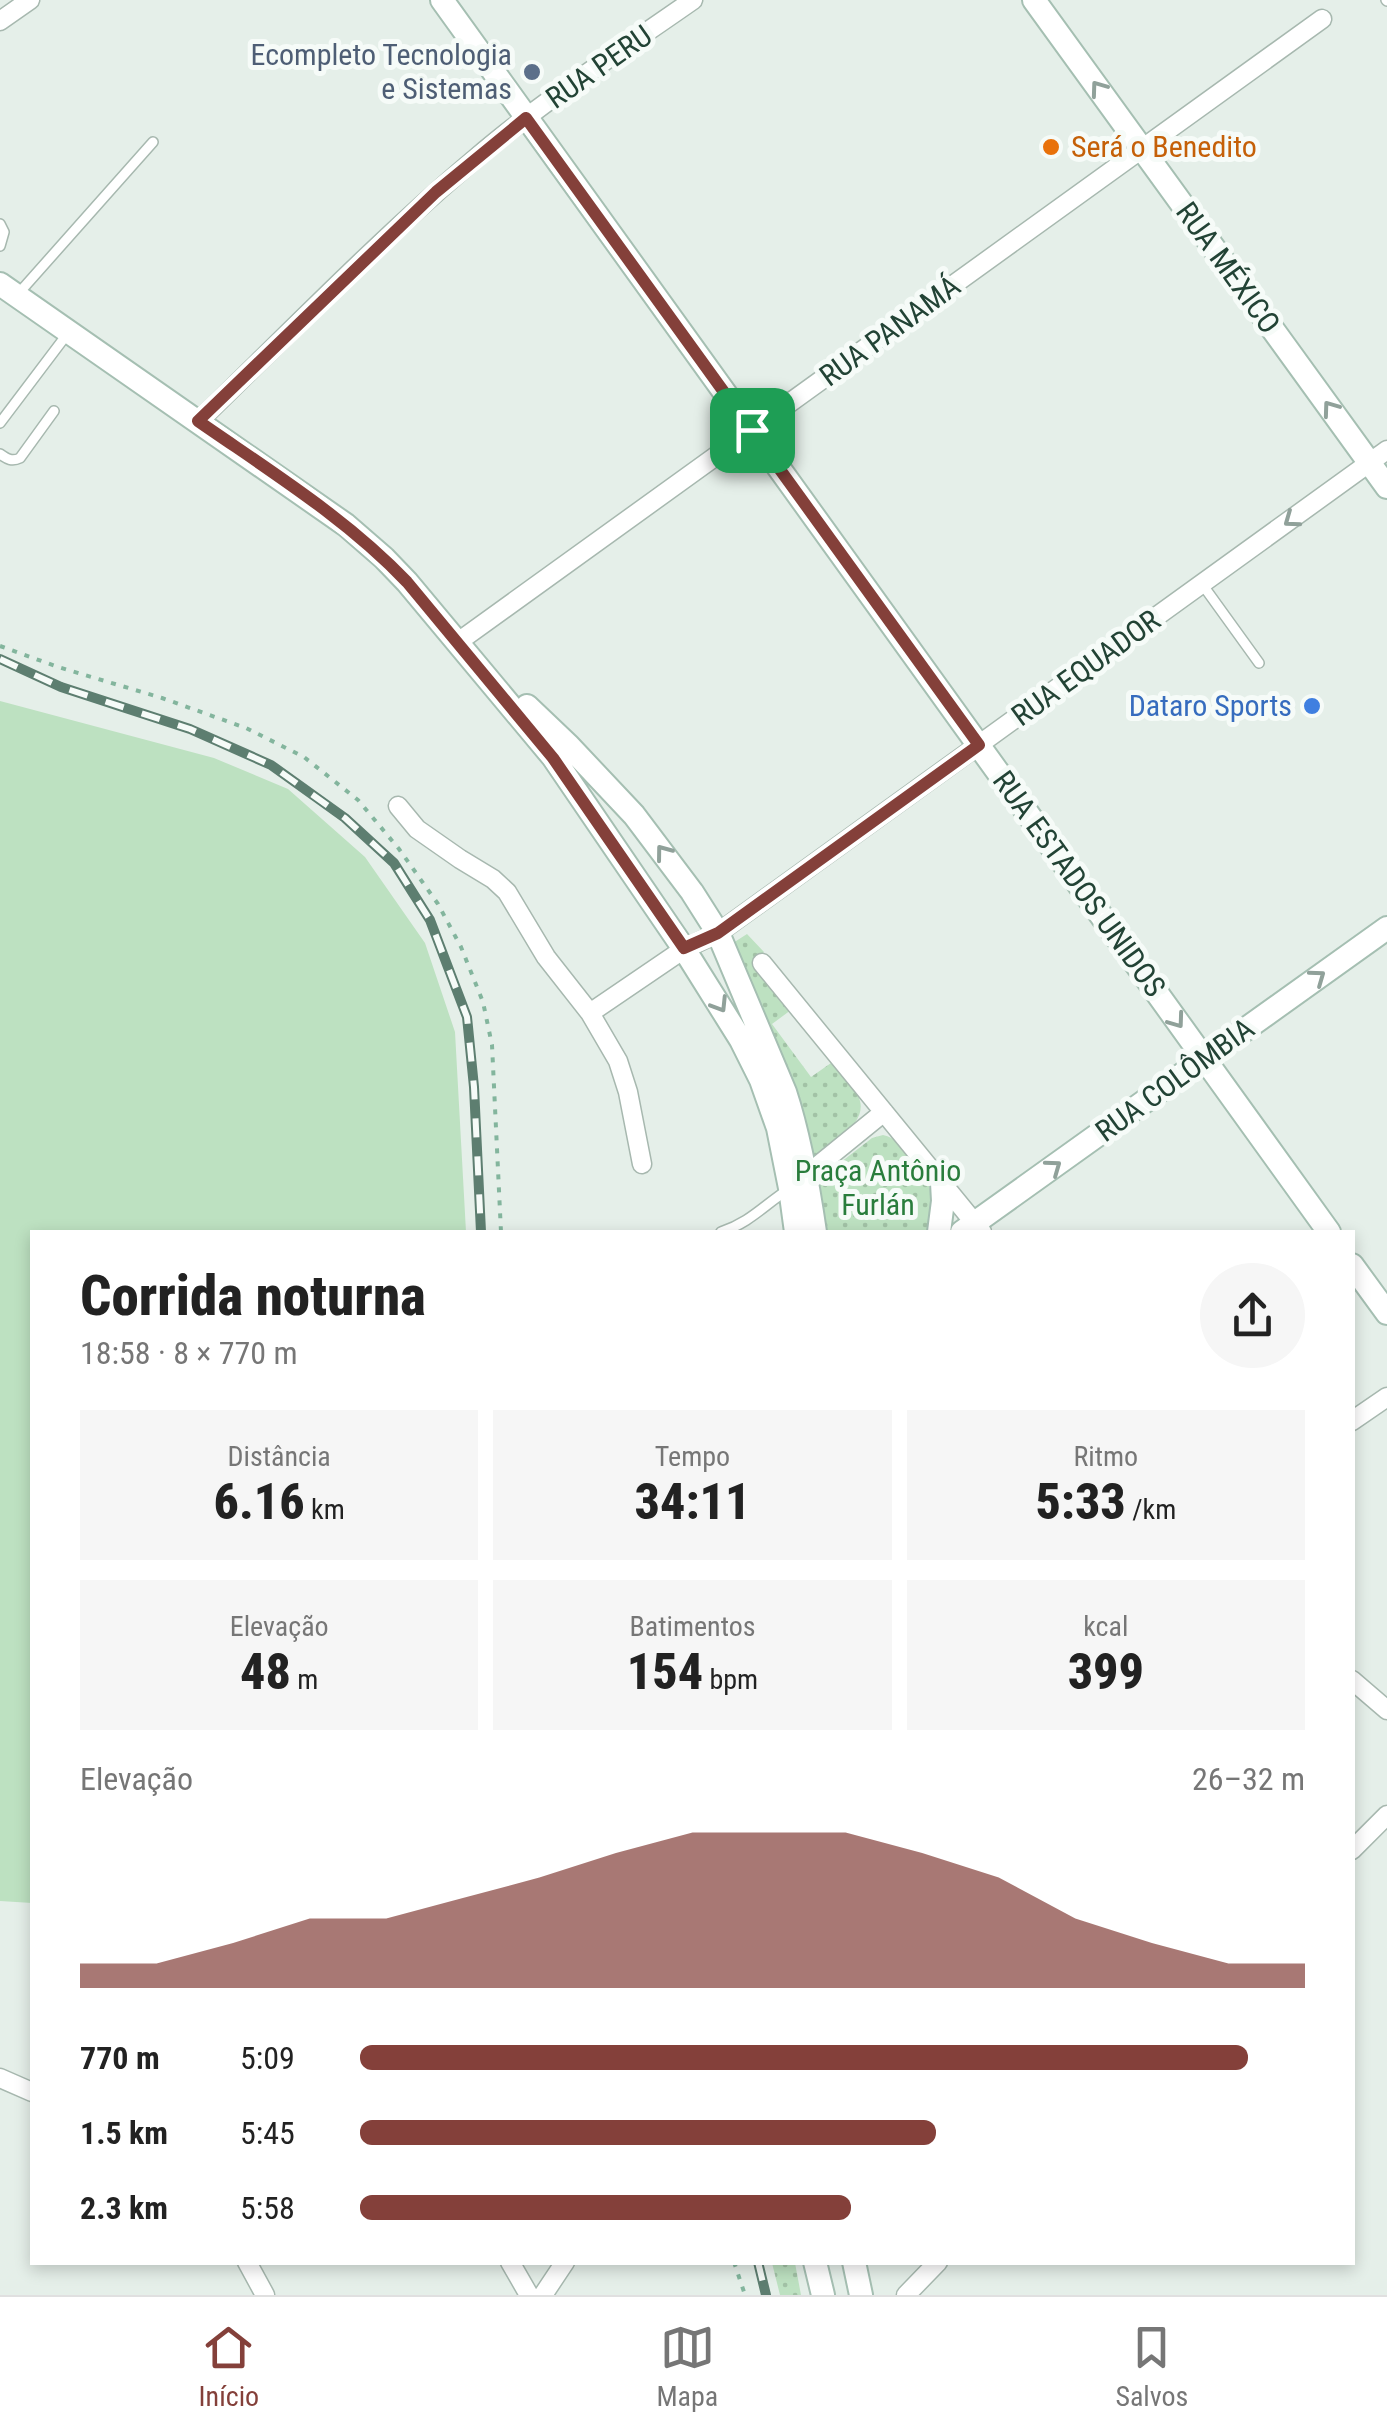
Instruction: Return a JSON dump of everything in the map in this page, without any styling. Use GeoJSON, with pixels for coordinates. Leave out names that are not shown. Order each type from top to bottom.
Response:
{"type":"FeatureCollection","features":[{"type":"Feature","properties":{"kind":"main road","name":"RUA ESTADOS UNIDOS"},"geometry":{"type":"LineString","coordinates":[[442,0],[1328,1230]]}},
{"type":"Feature","properties":{"kind":"main road","name":"RUA MÉXICO"},"geometry":{"type":"LineString","coordinates":[[1034,0],[1142,149],[1378,456],[1387,486]]}},
{"type":"Feature","properties":{"kind":"main road"},"geometry":{"type":"LineString","coordinates":[[8,290],[363,540],[407,582],[561,768],[684,948],[756,1070],[814,1230]]}},
{"type":"Feature","properties":{"kind":"main road"},"geometry":{"type":"LineString","coordinates":[[458,642],[569,746],[622,802],[664,852],[718,933],[785,1092],[800,1143],[796,1230]]}},
{"type":"Feature","properties":{"kind":"main road","name":"RUA COLÔMBIA"},"geometry":{"type":"LineString","coordinates":[[973,1230],[1387,928]]}},
{"type":"Feature","properties":{"kind":"main road"},"geometry":{"type":"LineString","coordinates":[[940,1230],[942,1183]]}},
{"type":"Feature","properties":{"kind":"main road"},"geometry":{"type":"LineString","coordinates":[[1355,1269],[1387,1313]]}},
{"type":"Feature","properties":{"kind":"main road"},"geometry":{"type":"LineString","coordinates":[[817,2265],[823,2295]]}},
{"type":"Feature","properties":{"kind":"main road"},"geometry":{"type":"LineString","coordinates":[[855,2265],[861,2295]]}},
{"type":"Feature","properties":{"kind":"street"},"geometry":{"type":"LineString","coordinates":[[0,21],[30,0]]}},
{"type":"Feature","properties":{"kind":"street","name":"RUA PERU"},"geometry":{"type":"LineString","coordinates":[[198,421],[480,154],[693,0]]}},
{"type":"Feature","properties":{"kind":"street","name":"RUA PANAMÁ"},"geometry":{"type":"LineString","coordinates":[[458,642],[1322,19]]}},
{"type":"Feature","properties":{"kind":"street","name":"RUA EQUADOR"},"geometry":{"type":"LineString","coordinates":[[590,1014],[684,948],[718,933],[1378,456]]}},
{"type":"Feature","properties":{"kind":"street"},"geometry":{"type":"LineString","coordinates":[[398,806],[416,829],[507,892],[546,957],[590,1014],[618,1061],[642,1164]]}},
{"type":"Feature","properties":{"kind":"street"},"geometry":{"type":"LineString","coordinates":[[762,963],[942,1183],[973,1230]]}},
{"type":"Feature","properties":{"kind":"street"},"geometry":{"type":"LineString","coordinates":[[798,1182],[884,1112]]}},
{"type":"Feature","properties":{"kind":"street"},"geometry":{"type":"LineString","coordinates":[[1355,1420],[1387,1397]]}},
{"type":"Feature","properties":{"kind":"street"},"geometry":{"type":"LineString","coordinates":[[1355,1683],[1387,1710]]}},
{"type":"Feature","properties":{"kind":"street"},"geometry":{"type":"LineString","coordinates":[[1355,1847],[1387,1815]]}},
{"type":"Feature","properties":{"kind":"street"},"geometry":{"type":"LineString","coordinates":[[0,2078],[30,2091]]}},
{"type":"Feature","properties":{"kind":"street"},"geometry":{"type":"LineString","coordinates":[[249,2265],[264,2295]]}},
{"type":"Feature","properties":{"kind":"street"},"geometry":{"type":"LineString","coordinates":[[512,2265],[530,2295]]}},
{"type":"Feature","properties":{"kind":"street"},"geometry":{"type":"LineString","coordinates":[[543,2295],[563,2265]]}},
{"type":"Feature","properties":{"kind":"street"},"geometry":{"type":"LineString","coordinates":[[906,2295],[935,2265]]}},
{"type":"Feature","properties":{"kind":"lane"},"geometry":{"type":"LineString","coordinates":[[8,290],[153,142]]}},
{"type":"Feature","properties":{"kind":"lane"},"geometry":{"type":"LineString","coordinates":[[0,224],[4,232],[0,246]]}},
{"type":"Feature","properties":{"kind":"lane"},"geometry":{"type":"LineString","coordinates":[[0,423],[69,332]]}},
{"type":"Feature","properties":{"kind":"lane"},"geometry":{"type":"LineString","coordinates":[[0,454],[6,459],[20,458],[54,411]]}},
{"type":"Feature","properties":{"kind":"lane"},"geometry":{"type":"LineString","coordinates":[[1202,584],[1260,663]]}},
{"type":"Feature","properties":{"kind":"lane"},"geometry":{"type":"LineString","coordinates":[[725,1230],[756,1216],[798,1182]]}},
{"type":"Feature","properties":{"kind":"path"},"geometry":{"type":"LineString","coordinates":[[0,646],[246,728],[304,758],[358,800],[438,904],[483,1002],[492,1045],[502,1230]]}},
{"type":"Feature","properties":{"kind":"path"},"geometry":{"type":"LineString","coordinates":[[735,2265],[745,2295]]}},
{"type":"Feature","properties":{"kind":"green space"},"geometry":{"type":"Polygon","coordinates":[[[0,701],[214,758],[288,789],[365,857],[425,943],[455,1032],[466,1230],[30,1230],[30,1903],[0,1901],[0,701]]]}},
{"type":"Feature","properties":{"kind":"green space"},"geometry":{"type":"Polygon","coordinates":[[[747,934],[764,952],[752,963],[791,1010],[772,1024],[811,1077],[831,1063],[861,1104],[860,1114],[847,1132],[811,1159],[733,943],[747,934]]]}},
{"type":"Feature","properties":{"kind":"green space","name":"Praça Antônio Furlán"},"geometry":{"type":"Polygon","coordinates":[[[883,1135],[900,1145],[927,1183],[933,1200],[928,1230],[823,1230],[814,1183],[872,1138],[883,1135]]]}},
{"type":"Feature","properties":{"kind":"green space"},"geometry":{"type":"Polygon","coordinates":[[[772,2265],[795,2265],[801,2295],[780,2295],[772,2265]]]}},
{"type":"Feature","properties":{"kind":"railway"},"geometry":{"type":"LineString","coordinates":[[0,659],[61,687],[190,729],[271,765],[345,818],[394,863],[430,920],[467,1017],[481,1230]]}},
{"type":"Feature","properties":{"kind":"railway"},"geometry":{"type":"LineString","coordinates":[[759,2265],[766,2295]]}},
{"type":"Feature","properties":{"kind":"place","name":"Ecompleto Tecnologia e Sistemas"},"geometry":{"type":"Point","coordinates":[532,72]}},
{"type":"Feature","properties":{"kind":"place","name":"Será o Benedito"},"geometry":{"type":"Point","coordinates":[1051,147]}},
{"type":"Feature","properties":{"kind":"place","name":"Dataro Sports"},"geometry":{"type":"Point","coordinates":[1312,706]}},
{"type":"Feature","properties":{"kind":"route"},"geometry":{"type":"LineString","coordinates":[[526,118],[752,430],[979,745],[718,933],[684,948],[553,758],[407,582],[346,525],[198,421],[436,192],[526,118]]}}]}
